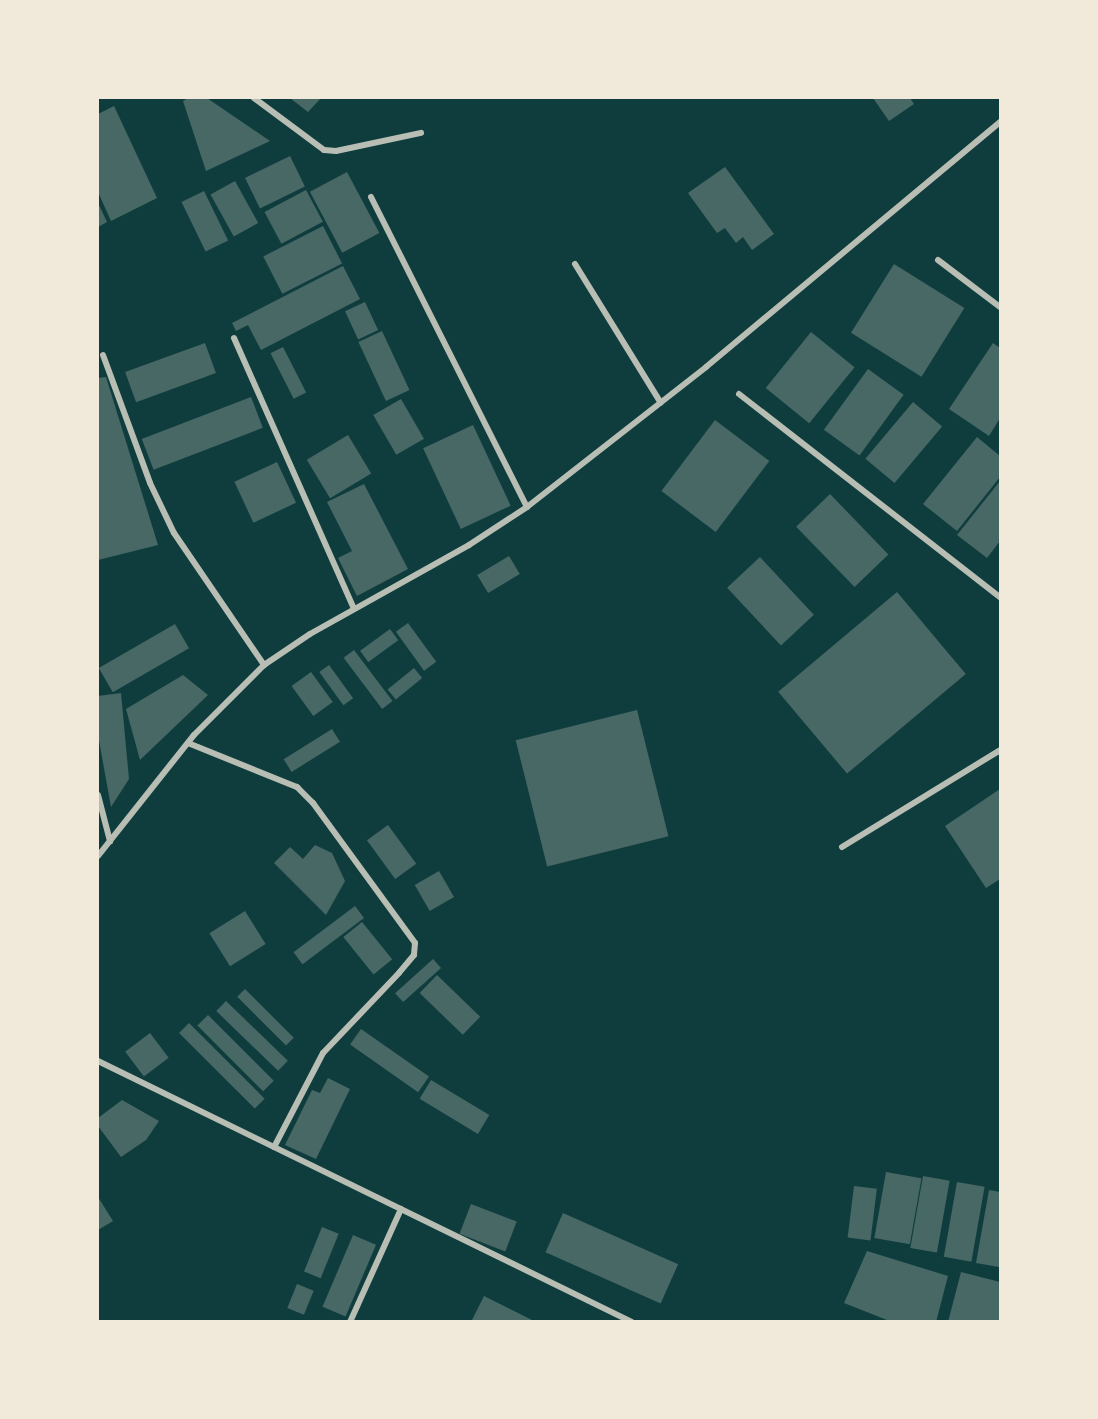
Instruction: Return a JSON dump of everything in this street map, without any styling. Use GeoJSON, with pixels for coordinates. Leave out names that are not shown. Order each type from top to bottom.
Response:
{"type":"FeatureCollection","features":[{"type":"Feature","properties":{"kind":"street"},"geometry":{"type":"LineString","coordinates":[[254,98],[324,150],[336,151],[421,133]]}},
{"type":"Feature","properties":{"kind":"street"},"geometry":{"type":"LineString","coordinates":[[98,856],[188,743],[264,665],[354,609],[469,545],[527,507],[661,403],[889,218],[1000,122]]}},
{"type":"Feature","properties":{"kind":"street"},"geometry":{"type":"LineString","coordinates":[[371,197],[527,507]]}},
{"type":"Feature","properties":{"kind":"street"},"geometry":{"type":"LineString","coordinates":[[938,260],[1000,307]]}},
{"type":"Feature","properties":{"kind":"street"},"geometry":{"type":"LineString","coordinates":[[575,264],[661,403]]}},
{"type":"Feature","properties":{"kind":"street"},"geometry":{"type":"LineString","coordinates":[[234,338],[354,609]]}},
{"type":"Feature","properties":{"kind":"street"},"geometry":{"type":"LineString","coordinates":[[103,355],[150,483],[174,532],[264,665]]}},
{"type":"Feature","properties":{"kind":"street"},"geometry":{"type":"LineString","coordinates":[[739,394],[1000,597]]}},
{"type":"Feature","properties":{"kind":"street"},"geometry":{"type":"LineString","coordinates":[[188,743],[297,787],[313,803],[415,943],[414,955],[399,973],[323,1053],[274,1147]]}},
{"type":"Feature","properties":{"kind":"street"},"geometry":{"type":"LineString","coordinates":[[842,848],[1000,750]]}},
{"type":"Feature","properties":{"kind":"street"},"geometry":{"type":"LineString","coordinates":[[98,795],[110,841]]}},
{"type":"Feature","properties":{"kind":"street"},"geometry":{"type":"LineString","coordinates":[[98,1061],[632,1322]]}},
{"type":"Feature","properties":{"kind":"street"},"geometry":{"type":"LineString","coordinates":[[351,1322],[401,1209]]}},
{"type":"Feature","properties":{"kind":"building"},"geometry":{"type":"Polygon","coordinates":[[[188,98],[207,98],[270,141],[206,171],[183,101],[188,98]]]}},
{"type":"Feature","properties":{"kind":"building"},"geometry":{"type":"Polygon","coordinates":[[[290,98],[321,98],[308,112],[290,98]]]}},
{"type":"Feature","properties":{"kind":"building"},"geometry":{"type":"Polygon","coordinates":[[[873,98],[910,98],[914,104],[889,121],[873,98]]]}},
{"type":"Feature","properties":{"kind":"building"},"geometry":{"type":"Polygon","coordinates":[[[114,106],[157,198],[111,221],[98,192],[98,114],[114,106]]]}},
{"type":"Feature","properties":{"kind":"building"},"geometry":{"type":"Polygon","coordinates":[[[290,156],[305,187],[260,208],[245,178],[290,156]]]}},
{"type":"Feature","properties":{"kind":"building"},"geometry":{"type":"Polygon","coordinates":[[[725,167],[774,234],[752,250],[743,237],[736,243],[725,228],[717,233],[688,193],[725,167]]]}},
{"type":"Feature","properties":{"kind":"building"},"geometry":{"type":"Polygon","coordinates":[[[347,172],[379,233],[342,253],[310,192],[347,172]]]}},
{"type":"Feature","properties":{"kind":"building"},"geometry":{"type":"Polygon","coordinates":[[[235,181],[258,223],[234,237],[211,195],[235,181]]]}},
{"type":"Feature","properties":{"kind":"building"},"geometry":{"type":"Polygon","coordinates":[[[306,190],[323,222],[281,244],[265,212],[306,190]]]}},
{"type":"Feature","properties":{"kind":"building"},"geometry":{"type":"Polygon","coordinates":[[[204,191],[228,240],[206,251],[182,202],[204,191]]]}},
{"type":"Feature","properties":{"kind":"building"},"geometry":{"type":"Polygon","coordinates":[[[98,203],[107,222],[98,227],[98,203]]]}},
{"type":"Feature","properties":{"kind":"building"},"geometry":{"type":"Polygon","coordinates":[[[323,226],[342,263],[282,294],[263,256],[323,226]]]}},
{"type":"Feature","properties":{"kind":"building"},"geometry":{"type":"Polygon","coordinates":[[[894,264],[964,308],[921,377],[851,333],[894,264]]]}},
{"type":"Feature","properties":{"kind":"building"},"geometry":{"type":"Polygon","coordinates":[[[343,266],[360,299],[261,350],[248,325],[236,331],[232,323],[343,266]]]}},
{"type":"Feature","properties":{"kind":"building"},"geometry":{"type":"Polygon","coordinates":[[[365,302],[378,330],[358,339],[345,311],[365,302]]]}},
{"type":"Feature","properties":{"kind":"building"},"geometry":{"type":"Polygon","coordinates":[[[382,331],[409,390],[386,401],[358,342],[382,331]]]}},
{"type":"Feature","properties":{"kind":"building"},"geometry":{"type":"Polygon","coordinates":[[[811,332],[855,367],[809,423],[766,388],[811,332]]]}},
{"type":"Feature","properties":{"kind":"building"},"geometry":{"type":"Polygon","coordinates":[[[205,343],[216,373],[136,402],[125,372],[205,343]]]}},
{"type":"Feature","properties":{"kind":"building"},"geometry":{"type":"Polygon","coordinates":[[[993,343],[1000,348],[1000,418],[989,436],[949,409],[993,343]]]}},
{"type":"Feature","properties":{"kind":"building"},"geometry":{"type":"Polygon","coordinates":[[[283,347],[306,392],[294,399],[271,353],[283,347]]]}},
{"type":"Feature","properties":{"kind":"building"},"geometry":{"type":"Polygon","coordinates":[[[868,369],[904,395],[860,456],[824,430],[868,369]]]}},
{"type":"Feature","properties":{"kind":"building"},"geometry":{"type":"Polygon","coordinates":[[[106,377],[158,545],[98,560],[98,378],[106,377]]]}},
{"type":"Feature","properties":{"kind":"building"},"geometry":{"type":"Polygon","coordinates":[[[251,397],[263,428],[154,470],[142,439],[251,397]]]}},
{"type":"Feature","properties":{"kind":"building"},"geometry":{"type":"Polygon","coordinates":[[[401,399],[424,439],[396,455],[373,415],[401,399]]]}},
{"type":"Feature","properties":{"kind":"building"},"geometry":{"type":"Polygon","coordinates":[[[913,402],[942,426],[895,483],[865,459],[913,402]]]}},
{"type":"Feature","properties":{"kind":"building"},"geometry":{"type":"Polygon","coordinates":[[[715,420],[769,461],[716,532],[661,491],[715,420]]]}},
{"type":"Feature","properties":{"kind":"building"},"geometry":{"type":"Polygon","coordinates":[[[473,425],[511,506],[461,529],[423,448],[473,425]]]}},
{"type":"Feature","properties":{"kind":"building"},"geometry":{"type":"Polygon","coordinates":[[[348,435],[371,474],[330,498],[307,460],[348,435]]]}},
{"type":"Feature","properties":{"kind":"building"},"geometry":{"type":"Polygon","coordinates":[[[977,437],[1000,456],[1000,477],[957,531],[923,504],[977,437]]]}},
{"type":"Feature","properties":{"kind":"building"},"geometry":{"type":"Polygon","coordinates":[[[277,462],[296,503],[253,523],[234,482],[277,462]]]}},
{"type":"Feature","properties":{"kind":"building"},"geometry":{"type":"Polygon","coordinates":[[[1000,481],[1000,541],[987,558],[957,535],[1000,481]]]}},
{"type":"Feature","properties":{"kind":"building"},"geometry":{"type":"Polygon","coordinates":[[[364,484],[408,569],[357,596],[338,558],[352,551],[327,502],[364,484]]]}},
{"type":"Feature","properties":{"kind":"building"},"geometry":{"type":"Polygon","coordinates":[[[830,494],[888,554],[855,587],[796,527],[830,494]]]}},
{"type":"Feature","properties":{"kind":"building"},"geometry":{"type":"Polygon","coordinates":[[[509,556],[520,574],[488,593],[477,575],[509,556]]]}},
{"type":"Feature","properties":{"kind":"building"},"geometry":{"type":"Polygon","coordinates":[[[760,557],[814,615],[781,645],[727,588],[760,557]]]}},
{"type":"Feature","properties":{"kind":"building"},"geometry":{"type":"Polygon","coordinates":[[[897,592],[966,674],[847,774],[778,692],[897,592]]]}},
{"type":"Feature","properties":{"kind":"building"},"geometry":{"type":"Polygon","coordinates":[[[408,623],[436,662],[424,671],[396,632],[408,623]]]}},
{"type":"Feature","properties":{"kind":"building"},"geometry":{"type":"Polygon","coordinates":[[[175,624],[189,648],[113,692],[99,668],[175,624]]]}},
{"type":"Feature","properties":{"kind":"building"},"geometry":{"type":"Polygon","coordinates":[[[390,629],[398,640],[368,662],[360,651],[390,629]]]}},
{"type":"Feature","properties":{"kind":"building"},"geometry":{"type":"Polygon","coordinates":[[[354,650],[393,701],[382,709],[344,658],[354,650]]]}},
{"type":"Feature","properties":{"kind":"building"},"geometry":{"type":"Polygon","coordinates":[[[329,665],[353,698],[343,705],[319,672],[329,665]]]}},
{"type":"Feature","properties":{"kind":"building"},"geometry":{"type":"Polygon","coordinates":[[[414,668],[422,678],[396,699],[388,689],[414,668]]]}},
{"type":"Feature","properties":{"kind":"building"},"geometry":{"type":"Polygon","coordinates":[[[311,672],[333,702],[313,716],[292,686],[311,672]]]}},
{"type":"Feature","properties":{"kind":"building"},"geometry":{"type":"Polygon","coordinates":[[[183,675],[208,695],[140,760],[126,709],[183,675]]]}},
{"type":"Feature","properties":{"kind":"building"},"geometry":{"type":"Polygon","coordinates":[[[121,693],[129,779],[111,807],[98,735],[98,696],[121,693]]]}},
{"type":"Feature","properties":{"kind":"building"},"geometry":{"type":"Polygon","coordinates":[[[637,710],[668,836],[547,866],[516,740],[637,710]]]}},
{"type":"Feature","properties":{"kind":"building"},"geometry":{"type":"Polygon","coordinates":[[[332,729],[340,742],[292,772],[284,759],[332,729]]]}},
{"type":"Feature","properties":{"kind":"building"},"geometry":{"type":"Polygon","coordinates":[[[1000,789],[1000,879],[986,888],[945,826],[1000,789]]]}},
{"type":"Feature","properties":{"kind":"building"},"geometry":{"type":"Polygon","coordinates":[[[388,825],[416,864],[395,879],[367,840],[388,825]]]}},
{"type":"Feature","properties":{"kind":"building"},"geometry":{"type":"Polygon","coordinates":[[[315,845],[332,853],[345,881],[326,915],[274,863],[290,847],[303,859],[315,845]]]}},
{"type":"Feature","properties":{"kind":"building"},"geometry":{"type":"Polygon","coordinates":[[[439,871],[454,897],[430,911],[415,885],[439,871]]]}},
{"type":"Feature","properties":{"kind":"building"},"geometry":{"type":"Polygon","coordinates":[[[355,906],[364,918],[303,964],[294,952],[355,906]]]}},
{"type":"Feature","properties":{"kind":"building"},"geometry":{"type":"Polygon","coordinates":[[[245,911],[266,944],[230,966],[209,933],[245,911]]]}},
{"type":"Feature","properties":{"kind":"building"},"geometry":{"type":"Polygon","coordinates":[[[362,922],[392,959],[374,974],[343,937],[362,922]]]}},
{"type":"Feature","properties":{"kind":"building"},"geometry":{"type":"Polygon","coordinates":[[[433,959],[441,968],[403,1002],[395,993],[433,959]]]}},
{"type":"Feature","properties":{"kind":"building"},"geometry":{"type":"Polygon","coordinates":[[[437,975],[480,1017],[463,1035],[420,993],[437,975]]]}},
{"type":"Feature","properties":{"kind":"building"},"geometry":{"type":"Polygon","coordinates":[[[245,989],[294,1038],[286,1046],[237,997],[245,989]]]}},
{"type":"Feature","properties":{"kind":"building"},"geometry":{"type":"Polygon","coordinates":[[[226,1001],[288,1061],[278,1071],[216,1011],[226,1001]]]}},
{"type":"Feature","properties":{"kind":"building"},"geometry":{"type":"Polygon","coordinates":[[[208,1015],[274,1081],[263,1091],[197,1026],[208,1015]]]}},
{"type":"Feature","properties":{"kind":"building"},"geometry":{"type":"Polygon","coordinates":[[[189,1023],[265,1099],[255,1109],[179,1033],[189,1023]]]}},
{"type":"Feature","properties":{"kind":"building"},"geometry":{"type":"Polygon","coordinates":[[[361,1029],[429,1077],[418,1092],[350,1045],[361,1029]]]}},
{"type":"Feature","properties":{"kind":"building"},"geometry":{"type":"Polygon","coordinates":[[[150,1033],[169,1058],[144,1076],[125,1052],[150,1033]]]}},
{"type":"Feature","properties":{"kind":"building"},"geometry":{"type":"Polygon","coordinates":[[[328,1078],[350,1089],[316,1159],[285,1145],[312,1090],[320,1093],[328,1078]]]}},
{"type":"Feature","properties":{"kind":"building"},"geometry":{"type":"Polygon","coordinates":[[[431,1080],[489,1115],[478,1134],[420,1099],[431,1080]]]}},
{"type":"Feature","properties":{"kind":"building"},"geometry":{"type":"Polygon","coordinates":[[[122,1100],[159,1121],[146,1140],[121,1157],[98,1126],[98,1118],[122,1100]]]}},
{"type":"Feature","properties":{"kind":"building"},"geometry":{"type":"Polygon","coordinates":[[[886,1172],[921,1178],[910,1244],[874,1238],[886,1172]]]}},
{"type":"Feature","properties":{"kind":"building"},"geometry":{"type":"Polygon","coordinates":[[[923,1176],[950,1181],[937,1253],[910,1248],[923,1176]]]}},
{"type":"Feature","properties":{"kind":"building"},"geometry":{"type":"Polygon","coordinates":[[[957,1182],[985,1187],[971,1262],[944,1257],[957,1182]]]}},
{"type":"Feature","properties":{"kind":"building"},"geometry":{"type":"Polygon","coordinates":[[[854,1186],[877,1189],[870,1240],[848,1238],[854,1186]]]}},
{"type":"Feature","properties":{"kind":"building"},"geometry":{"type":"Polygon","coordinates":[[[989,1190],[1000,1192],[999,1267],[976,1263],[989,1190]]]}},
{"type":"Feature","properties":{"kind":"building"},"geometry":{"type":"Polygon","coordinates":[[[98,1197],[113,1221],[98,1230],[98,1197]]]}},
{"type":"Feature","properties":{"kind":"building"},"geometry":{"type":"Polygon","coordinates":[[[471,1204],[517,1222],[505,1251],[460,1234],[471,1204]]]}},
{"type":"Feature","properties":{"kind":"building"},"geometry":{"type":"Polygon","coordinates":[[[563,1213],[678,1264],[661,1304],[546,1252],[563,1213]]]}},
{"type":"Feature","properties":{"kind":"building"},"geometry":{"type":"Polygon","coordinates":[[[322,1227],[339,1234],[321,1278],[304,1272],[322,1227]]]}},
{"type":"Feature","properties":{"kind":"building"},"geometry":{"type":"Polygon","coordinates":[[[353,1235],[376,1245],[346,1317],[323,1307],[353,1235]]]}},
{"type":"Feature","properties":{"kind":"building"},"geometry":{"type":"Polygon","coordinates":[[[867,1251],[948,1276],[936,1322],[892,1322],[844,1303],[867,1251]]]}},
{"type":"Feature","properties":{"kind":"building"},"geometry":{"type":"Polygon","coordinates":[[[961,1272],[1000,1282],[1000,1322],[948,1322],[961,1272]]]}},
{"type":"Feature","properties":{"kind":"building"},"geometry":{"type":"Polygon","coordinates":[[[297,1284],[314,1291],[304,1315],[287,1308],[297,1284]]]}},
{"type":"Feature","properties":{"kind":"building"},"geometry":{"type":"Polygon","coordinates":[[[484,1296],[536,1322],[471,1322],[484,1296]]]}}]}
